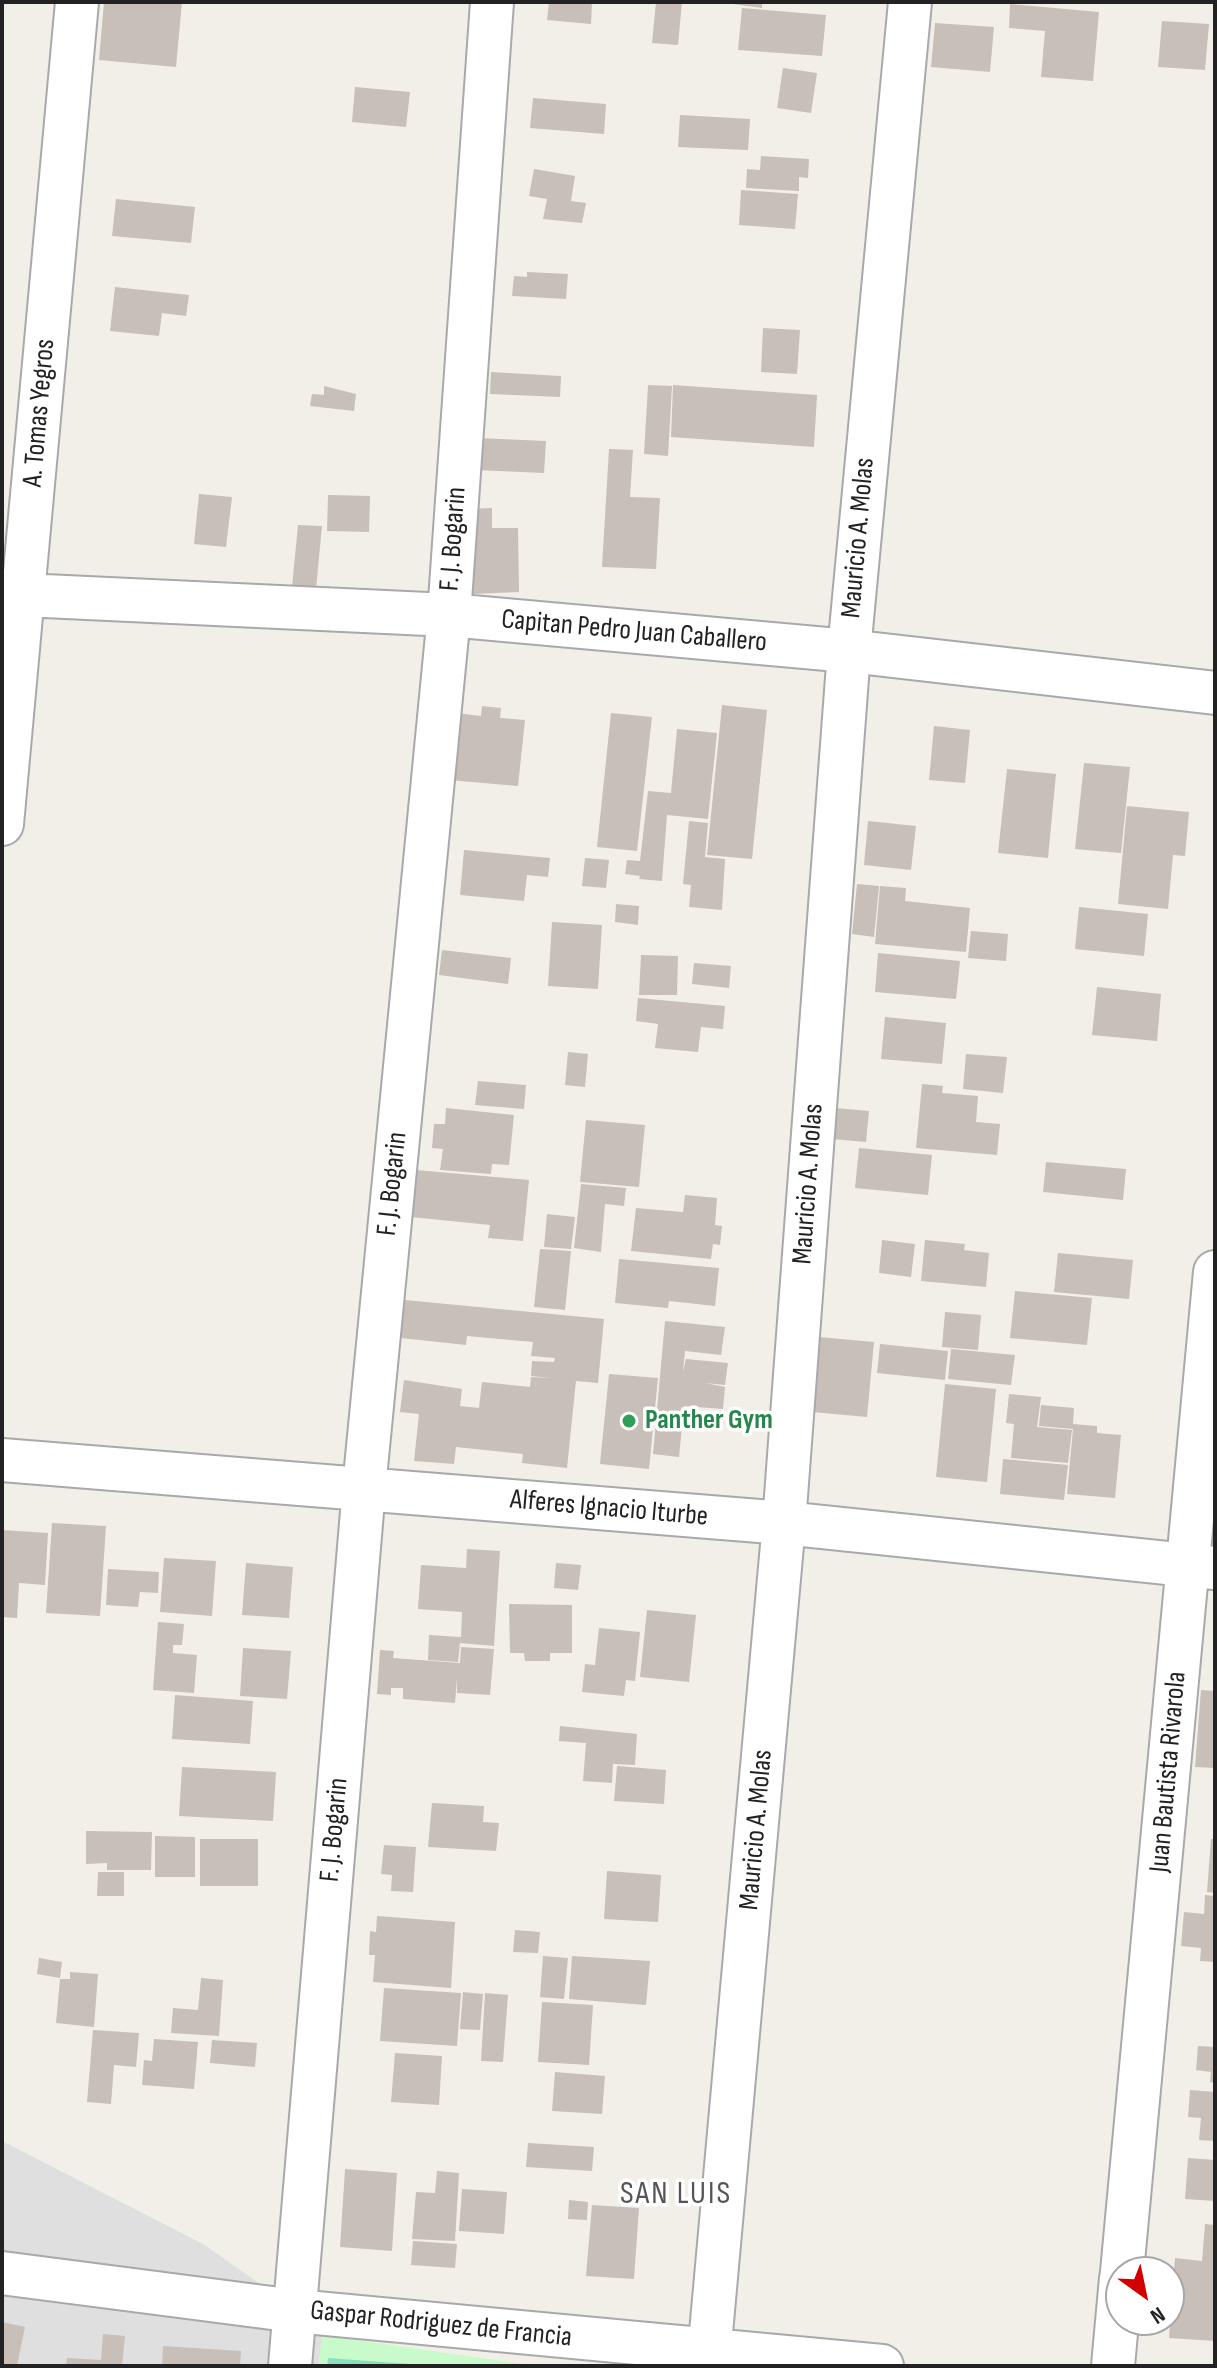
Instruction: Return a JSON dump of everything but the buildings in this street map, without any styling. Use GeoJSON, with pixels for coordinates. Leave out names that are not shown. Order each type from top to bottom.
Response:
{"type":"FeatureCollection","features":[{"type":"Feature","properties":{"kind":"street","name":"A. Tomas Yegros"},"geometry":{"type":"LineString","coordinates":[[2,824],[13,595],[77,2]]}},
{"type":"Feature","properties":{"kind":"street","name":"F. J. Bogarin"},"geometry":{"type":"LineString","coordinates":[[290,2366],[364,1488],[449,615],[492,2]]}},
{"type":"Feature","properties":{"kind":"street","name":"Mauricio A. Molas"},"geometry":{"type":"LineString","coordinates":[[708,2359],[784,1523],[849,651],[910,2]]}},
{"type":"Feature","properties":{"kind":"street","name":"Capitan Pedro Juan Caballero"},"geometry":{"type":"LineString","coordinates":[[13,595],[449,615],[849,651],[1215,693]]}},
{"type":"Feature","properties":{"kind":"street","name":"Juan Bautista Rivarola"},"geometry":{"type":"LineString","coordinates":[[1124,2256],[1202,1567],[1215,1272]]}},
{"type":"Feature","properties":{"kind":"street","name":"Alferes Ignacio Iturbe"},"geometry":{"type":"LineString","coordinates":[[2,1460],[784,1523],[1202,1567]]}},
{"type":"Feature","properties":{"kind":"street","name":"Gaspar Rodriguez de Francia"},"geometry":{"type":"LineString","coordinates":[[2,2273],[708,2359],[882,2366]]}},
{"type":"Feature","properties":{"kind":"street"},"geometry":{"type":"LineString","coordinates":[[1113,2366],[1116,2336]]}},
{"type":"Feature","properties":{"kind":"shaded area"},"geometry":{"type":"Polygon","coordinates":[[[2,2141],[203,2244],[378,2366],[2,2366],[2,2141]]]}},
{"type":"Feature","properties":{"kind":"green space"},"geometry":{"type":"Polygon","coordinates":[[[322,2335],[537,2366],[318,2366],[322,2335]]]}},
{"type":"Feature","properties":{"kind":"green space"},"geometry":{"type":"Polygon","coordinates":[[[328,2358],[437,2366],[327,2366],[328,2358]]]}},
{"type":"Feature","properties":{"kind":"place","name":"Panther Gym"},"geometry":{"type":"Point","coordinates":[629,1421]}},
{"type":"Feature","properties":{"kind":"district","name":"SAN LUIS"},"geometry":{"type":"Point","coordinates":[676,2195]}}]}
